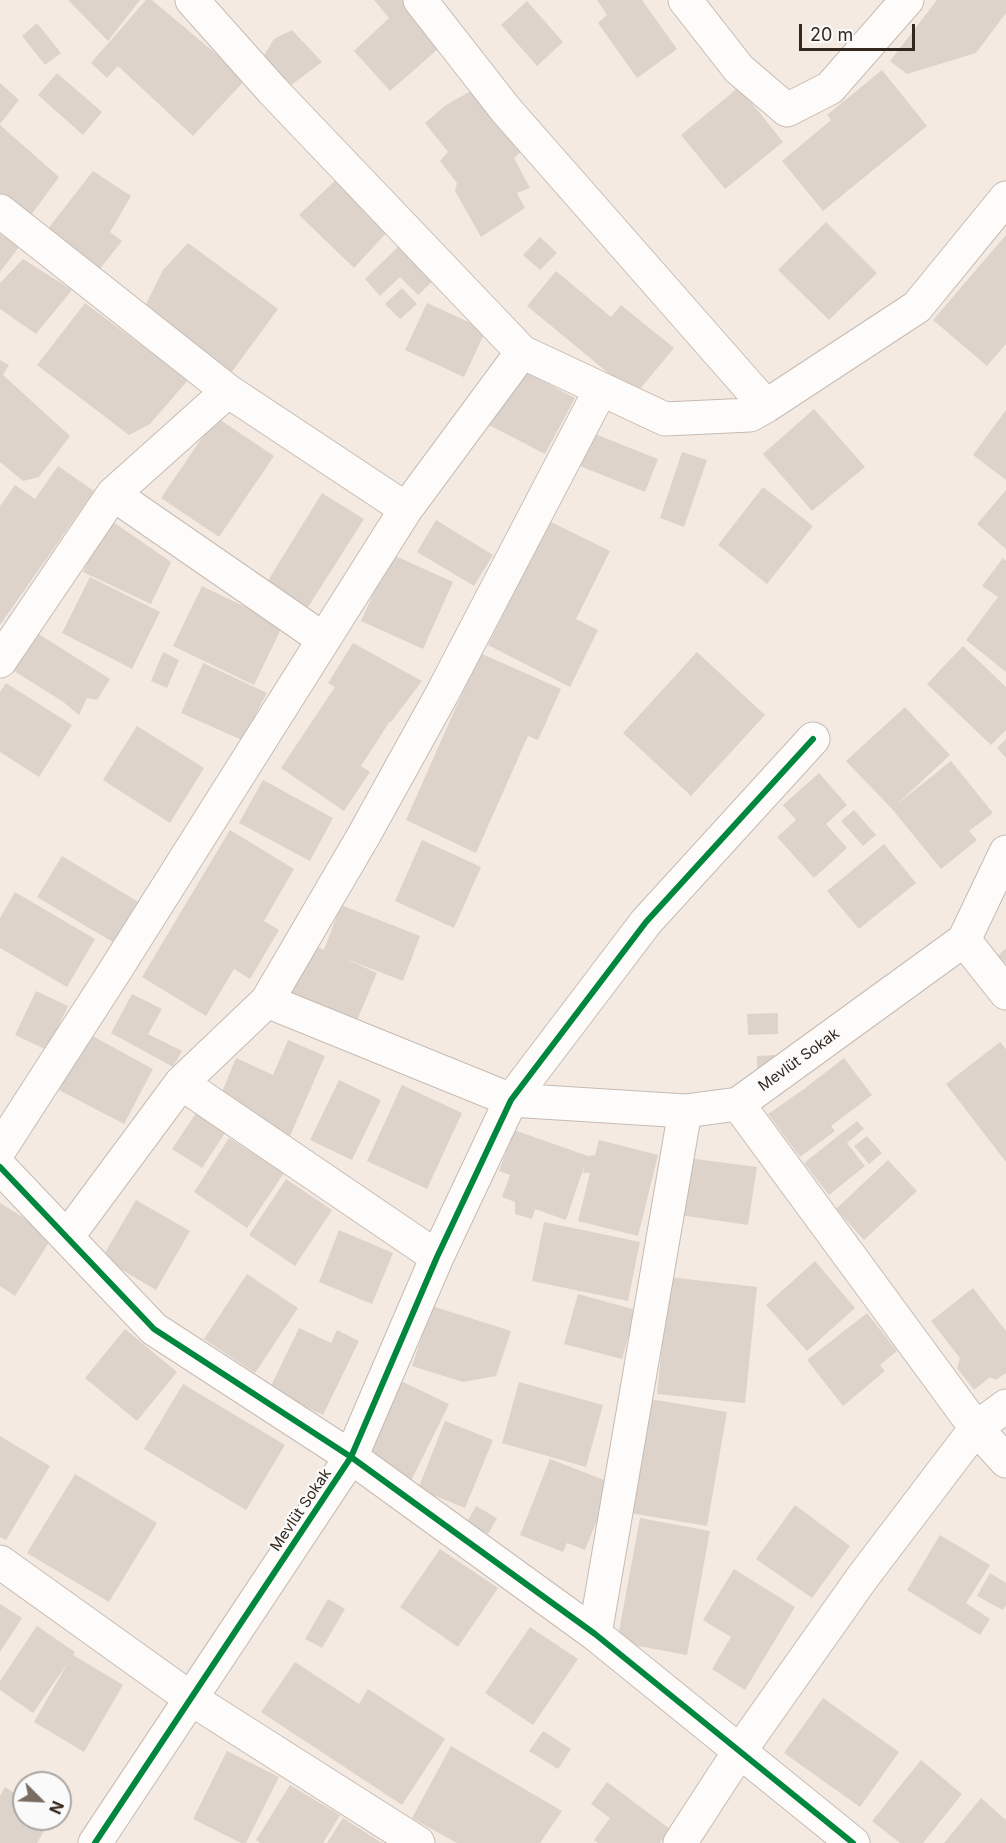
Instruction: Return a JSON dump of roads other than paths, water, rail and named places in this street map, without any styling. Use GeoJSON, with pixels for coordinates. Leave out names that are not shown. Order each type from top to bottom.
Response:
{"type":"FeatureCollection","features":[{"type":"Feature","properties":{"kind":"street"},"geometry":{"type":"LineString","coordinates":[[192,0],[273,91],[522,352],[664,419],[750,416],[766,406],[917,307],[1006,198]]}},
{"type":"Feature","properties":{"kind":"street"},"geometry":{"type":"LineString","coordinates":[[420,0],[506,110],[766,406]]}},
{"type":"Feature","properties":{"kind":"street"},"geometry":{"type":"LineString","coordinates":[[685,0],[739,69],[788,110],[830,88],[907,0]]}},
{"type":"Feature","properties":{"kind":"street"},"geometry":{"type":"LineString","coordinates":[[0,211],[228,391],[406,509]]}},
{"type":"Feature","properties":{"kind":"street"},"geometry":{"type":"LineString","coordinates":[[0,1149],[406,509],[522,352]]}},
{"type":"Feature","properties":{"kind":"street"},"geometry":{"type":"LineString","coordinates":[[66,1237],[182,1083],[267,1000],[364,835],[442,694],[601,389]]}},
{"type":"Feature","properties":{"kind":"street"},"geometry":{"type":"LineString","coordinates":[[0,661],[113,494],[228,391]]}},
{"type":"Feature","properties":{"kind":"street"},"geometry":{"type":"LineString","coordinates":[[113,494],[323,639]]}},
{"type":"Feature","properties":{"kind":"street"},"geometry":{"type":"LineString","coordinates":[[511,1100],[646,922],[813,739]]}},
{"type":"Feature","properties":{"kind":"street","name":"Mevlüt Sokak"},"geometry":{"type":"LineString","coordinates":[[267,1000],[511,1100],[685,1111],[738,1104],[964,940],[1006,852]]}},
{"type":"Feature","properties":{"kind":"street"},"geometry":{"type":"LineString","coordinates":[[964,940],[1006,993]]}},
{"type":"Feature","properties":{"kind":"street"},"geometry":{"type":"LineString","coordinates":[[182,1083],[437,1257]]}},
{"type":"Feature","properties":{"kind":"street","name":"Mevlüt Sokak"},"geometry":{"type":"LineString","coordinates":[[95,1843],[351,1457],[437,1257],[511,1100]]}},
{"type":"Feature","properties":{"kind":"street"},"geometry":{"type":"LineString","coordinates":[[738,1104],[976,1428],[1006,1461]]}},
{"type":"Feature","properties":{"kind":"street"},"geometry":{"type":"LineString","coordinates":[[594,1634],[685,1111]]}},
{"type":"Feature","properties":{"kind":"street"},"geometry":{"type":"LineString","coordinates":[[0,1167],[154,1329],[351,1457],[594,1634],[853,1843]]}},
{"type":"Feature","properties":{"kind":"street"},"geometry":{"type":"LineString","coordinates":[[680,1843],[739,1752],[862,1578],[976,1428],[1006,1406]]}},
{"type":"Feature","properties":{"kind":"street"},"geometry":{"type":"LineString","coordinates":[[0,1562],[190,1698],[418,1843]]}}]}
